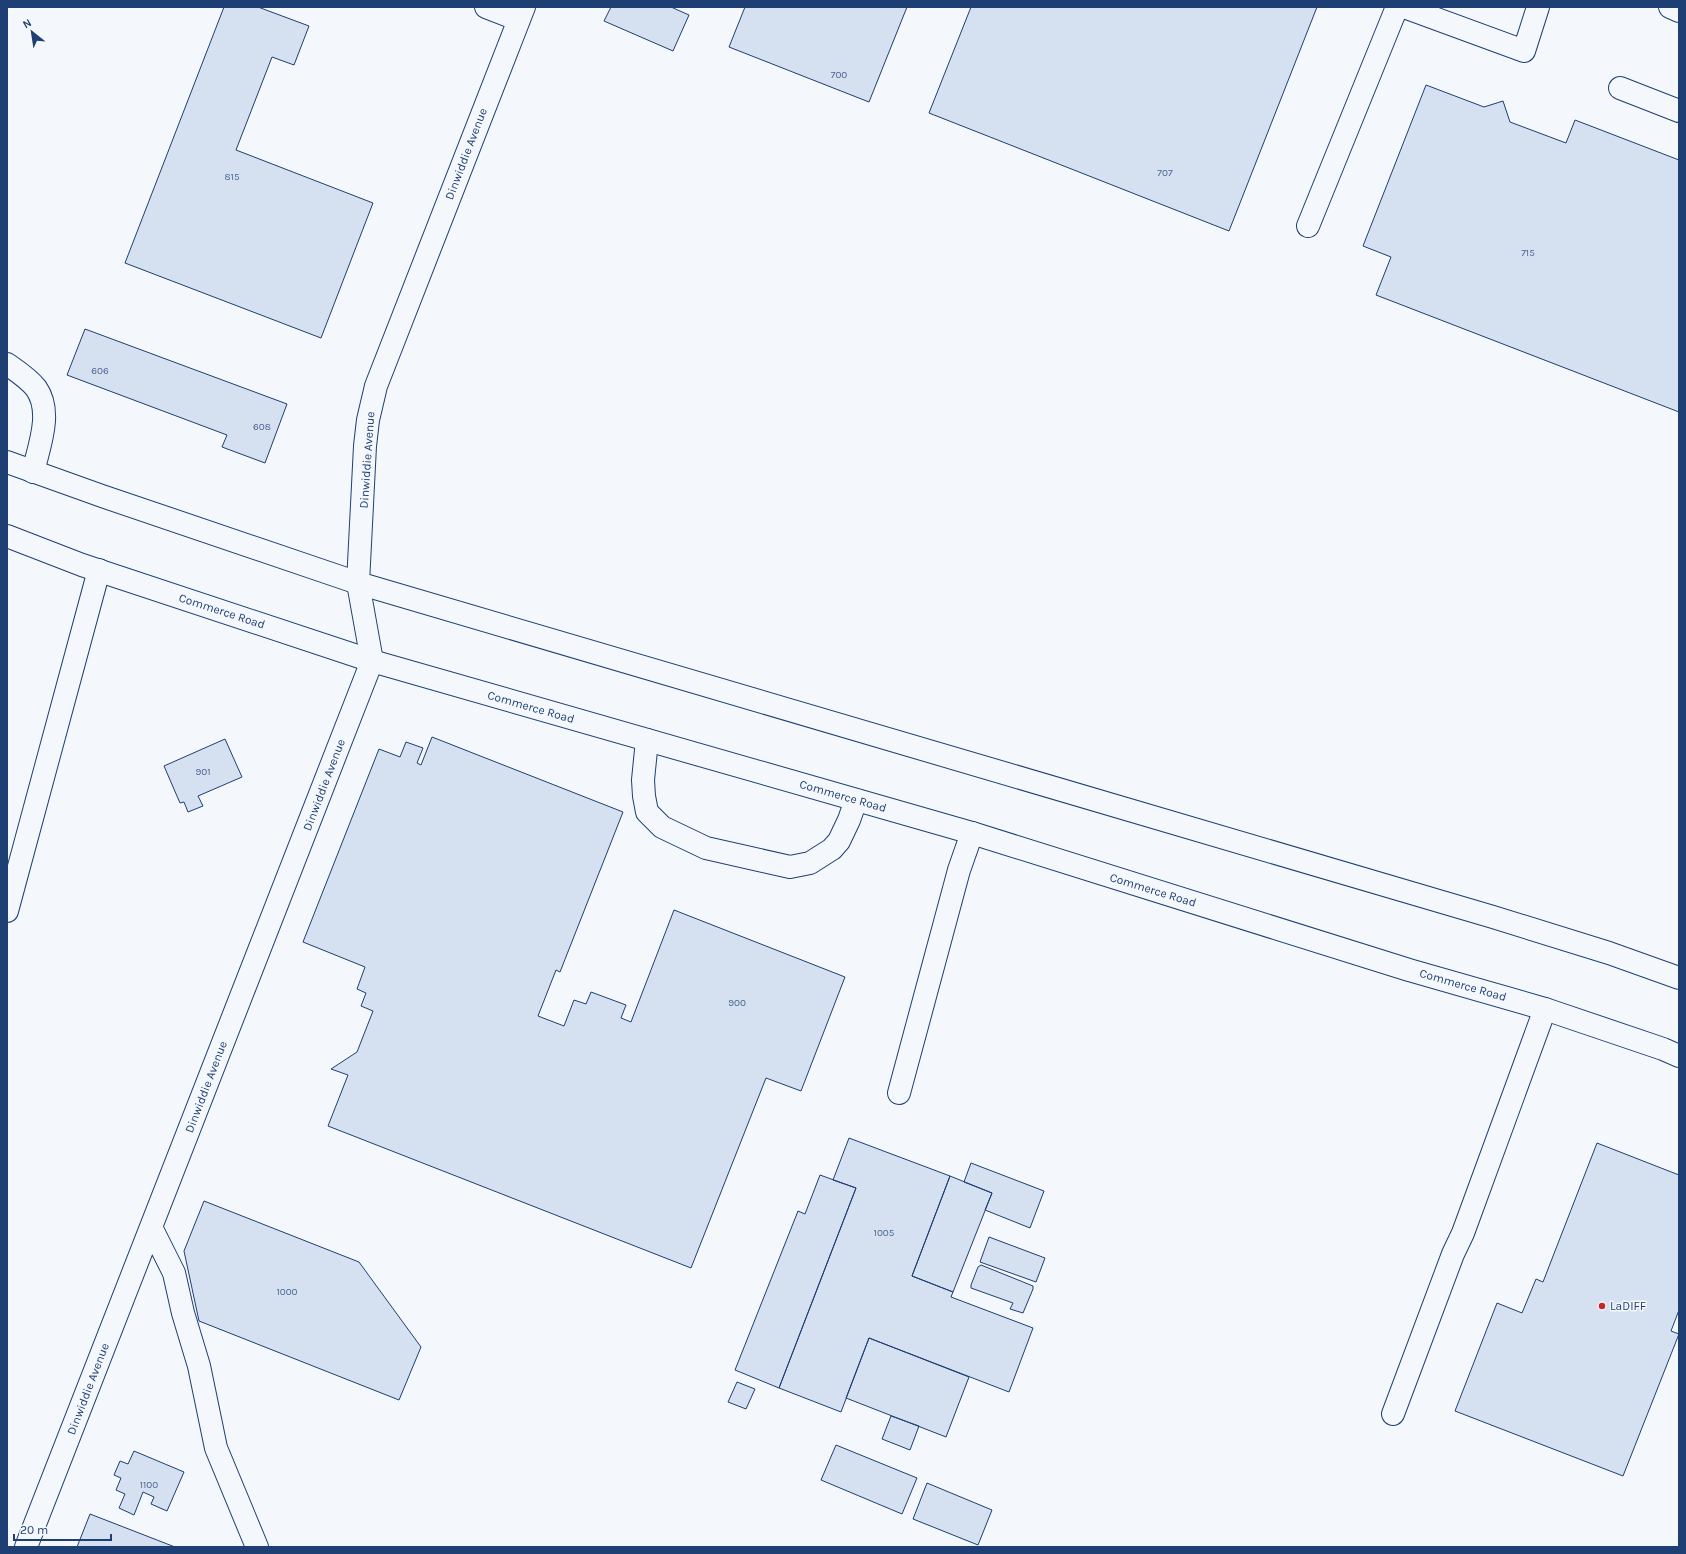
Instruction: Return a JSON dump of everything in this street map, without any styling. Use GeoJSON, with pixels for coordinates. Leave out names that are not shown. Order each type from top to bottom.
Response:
{"type":"FeatureCollection","features":[{"type":"Feature","properties":{"kind":"main road"},"geometry":{"type":"LineString","coordinates":[[486,7],[522,13]]}},
{"type":"Feature","properties":{"kind":"main road"},"geometry":{"type":"LineString","coordinates":[[1308,226],[1397,7]]}},
{"type":"Feature","properties":{"kind":"main road"},"geometry":{"type":"LineString","coordinates":[[1404,7],[1524,51],[1538,7]]}},
{"type":"Feature","properties":{"kind":"main road"},"geometry":{"type":"LineString","coordinates":[[1670,7],[1679,11]]}},
{"type":"Feature","properties":{"kind":"main road","name":"Dinwiddie Avenue"},"geometry":{"type":"LineString","coordinates":[[26,1547],[372,661],[358,583],[365,446],[368,420],[376,386],[522,13]]}},
{"type":"Feature","properties":{"kind":"main road"},"geometry":{"type":"LineString","coordinates":[[1620,88],[1679,111]]}},
{"type":"Feature","properties":{"kind":"main road"},"geometry":{"type":"LineString","coordinates":[[7,364],[21,374],[36,388],[44,405],[44,426],[33,472]]}},
{"type":"Feature","properties":{"kind":"main road"},"geometry":{"type":"LineString","coordinates":[[7,462],[358,583],[1485,915],[1602,951],[1679,978]]}},
{"type":"Feature","properties":{"kind":"main road","name":"Commerce Road"},"geometry":{"type":"LineString","coordinates":[[7,536],[99,570],[372,661],[972,833],[1409,970],[1545,1009],[1663,1049],[1679,1056]]}},
{"type":"Feature","properties":{"kind":"main road"},"geometry":{"type":"LineString","coordinates":[[7,911],[99,570]]}},
{"type":"Feature","properties":{"kind":"main road"},"geometry":{"type":"LineString","coordinates":[[646,740],[643,780],[648,812],[662,827],[706,848],[790,867],[810,863],[832,849],[839,841],[856,800]]}},
{"type":"Feature","properties":{"kind":"main road"},"geometry":{"type":"LineString","coordinates":[[899,1093],[959,870],[972,833]]}},
{"type":"Feature","properties":{"kind":"main road"},"geometry":{"type":"LineString","coordinates":[[1393,1414],[1453,1254],[1463,1233],[1545,1009]]}},
{"type":"Feature","properties":{"kind":"main road"},"geometry":{"type":"LineString","coordinates":[[151,1227],[174,1273],[183,1313],[199,1366],[216,1448],[257,1547]]}},
{"type":"Feature","properties":{"kind":"building"},"geometry":{"type":"Polygon","coordinates":[[[224,7],[258,7],[309,26],[294,65],[272,57],[236,150],[373,203],[321,338],[125,263],[224,7]]]}},
{"type":"Feature","properties":{"kind":"building"},"geometry":{"type":"Polygon","coordinates":[[[611,7],[671,7],[689,15],[673,51],[604,21],[611,7]]]}},
{"type":"Feature","properties":{"kind":"building"},"geometry":{"type":"Polygon","coordinates":[[[745,7],[907,7],[869,102],[729,47],[745,7]]]}},
{"type":"Feature","properties":{"kind":"building"},"geometry":{"type":"Polygon","coordinates":[[[971,7],[1317,7],[1229,231],[929,113],[971,7]]]}},
{"type":"Feature","properties":{"kind":"building"},"geometry":{"type":"Polygon","coordinates":[[[1426,85],[1484,107],[1503,101],[1510,122],[1566,143],[1575,120],[1679,160],[1679,412],[1376,295],[1391,257],[1363,246],[1426,85]]]}},
{"type":"Feature","properties":{"kind":"building"},"geometry":{"type":"Polygon","coordinates":[[[85,329],[287,404],[265,463],[222,447],[227,435],[67,375],[85,329]]]}},
{"type":"Feature","properties":{"kind":"building"},"geometry":{"type":"Polygon","coordinates":[[[432,737],[623,812],[560,972],[556,970],[538,1016],[564,1026],[574,1000],[586,1004],[591,992],[626,1005],[621,1018],[631,1022],[674,910],[845,977],[801,1091],[766,1078],[691,1268],[328,1126],[348,1075],[331,1069],[357,1052],[373,1011],[361,1006],[366,993],[357,989],[365,967],[303,942],[379,749],[400,757],[406,742],[423,748],[417,763],[421,765],[432,737]]]}},
{"type":"Feature","properties":{"kind":"building"},"geometry":{"type":"Polygon","coordinates":[[[225,739],[242,777],[198,796],[203,806],[188,812],[184,802],[180,803],[164,766],[225,739]]]}},
{"type":"Feature","properties":{"kind":"building"},"geometry":{"type":"Polygon","coordinates":[[[849,1138],[950,1176],[912,1276],[953,1292],[951,1297],[1033,1328],[1009,1392],[869,1338],[841,1412],[779,1388],[856,1188],[833,1180],[849,1138]]]}},
{"type":"Feature","properties":{"kind":"building","name":"LaDIFF"},"geometry":{"type":"Polygon","coordinates":[[[1597,1143],[1679,1175],[1679,1310],[1671,1331],[1679,1334],[1623,1476],[1455,1411],[1497,1303],[1522,1313],[1536,1279],[1543,1282],[1597,1143]]]}},
{"type":"Feature","properties":{"kind":"building"},"geometry":{"type":"Polygon","coordinates":[[[971,1163],[1044,1191],[1030,1228],[985,1210],[992,1193],[964,1182],[971,1163]]]}},
{"type":"Feature","properties":{"kind":"building"},"geometry":{"type":"Polygon","coordinates":[[[820,1175],[856,1188],[779,1388],[735,1370],[798,1211],[805,1214],[820,1175]]]}},
{"type":"Feature","properties":{"kind":"building"},"geometry":{"type":"Polygon","coordinates":[[[950,1176],[992,1193],[953,1292],[912,1276],[950,1176]]]}},
{"type":"Feature","properties":{"kind":"building"},"geometry":{"type":"Polygon","coordinates":[[[204,1201],[359,1262],[421,1347],[399,1400],[199,1321],[184,1251],[204,1201]]]}},
{"type":"Feature","properties":{"kind":"building"},"geometry":{"type":"Polygon","coordinates":[[[989,1237],[1045,1258],[1036,1282],[980,1262],[989,1237]]]}},
{"type":"Feature","properties":{"kind":"building"},"geometry":{"type":"Polygon","coordinates":[[[981,1265],[1033,1286],[1023,1313],[1010,1309],[1013,1303],[971,1288],[978,1267],[981,1265]]]}},
{"type":"Feature","properties":{"kind":"building"},"geometry":{"type":"Polygon","coordinates":[[[869,1338],[969,1377],[946,1437],[846,1398],[869,1338]]]}},
{"type":"Feature","properties":{"kind":"building"},"geometry":{"type":"Polygon","coordinates":[[[737,1382],[755,1389],[746,1409],[728,1402],[737,1382]]]}},
{"type":"Feature","properties":{"kind":"building"},"geometry":{"type":"Polygon","coordinates":[[[891,1416],[919,1426],[910,1450],[882,1439],[891,1416]]]}},
{"type":"Feature","properties":{"kind":"building"},"geometry":{"type":"Polygon","coordinates":[[[836,1445],[917,1478],[902,1514],[821,1480],[836,1445]]]}},
{"type":"Feature","properties":{"kind":"building"},"geometry":{"type":"Polygon","coordinates":[[[134,1451],[184,1472],[167,1511],[151,1504],[154,1497],[143,1492],[134,1515],[119,1508],[125,1494],[116,1490],[121,1478],[114,1475],[120,1461],[128,1464],[134,1451]]]}},
{"type":"Feature","properties":{"kind":"building"},"geometry":{"type":"Polygon","coordinates":[[[927,1483],[992,1510],[978,1545],[913,1519],[927,1483]]]}},
{"type":"Feature","properties":{"kind":"building"},"geometry":{"type":"Polygon","coordinates":[[[90,1514],[175,1547],[77,1547],[90,1514]]]}},
{"type":"Feature","properties":{"kind":"place","name":"LaDIFF"},"geometry":{"type":"Point","coordinates":[1602,1306]}}]}
